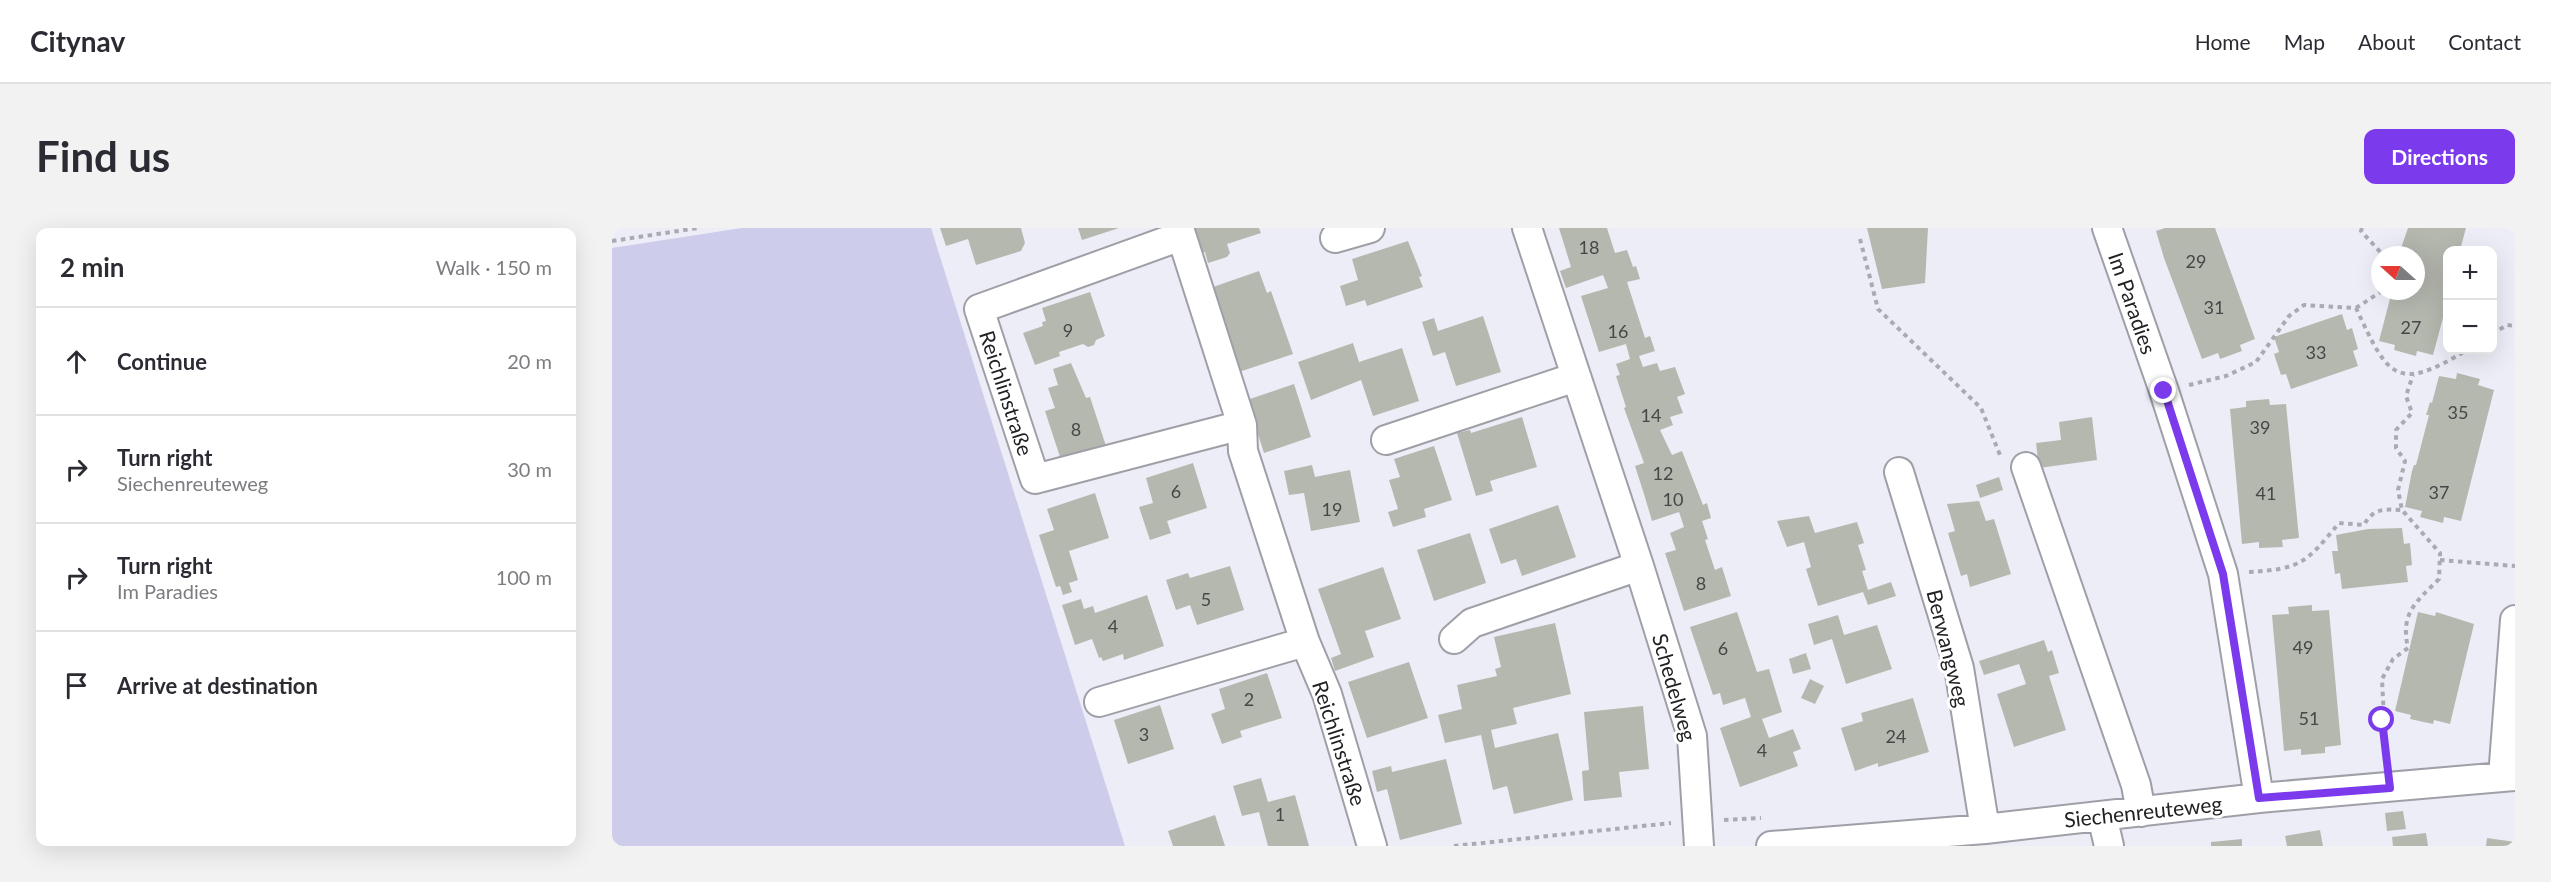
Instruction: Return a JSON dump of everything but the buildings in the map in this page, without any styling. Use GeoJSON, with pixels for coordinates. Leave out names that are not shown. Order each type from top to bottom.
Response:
{"type":"FeatureCollection","features":[{"type":"Feature","properties":{"kind":"street"},"geometry":{"type":"LineString","coordinates":[[1335,238],[1370,228]]}},
{"type":"Feature","properties":{"kind":"street","name":"Schedelweg"},"geometry":{"type":"LineString","coordinates":[[1527,228],[1639,566],[1692,736],[1699,846]]}},
{"type":"Feature","properties":{"kind":"street","name":"Im Paradies"},"geometry":{"type":"LineString","coordinates":[[2107,228],[2164,391],[2223,574],[2259,798]]}},
{"type":"Feature","properties":{"kind":"street","name":"Reichlinstraße"},"geometry":{"type":"LineString","coordinates":[[1242,425],[1035,479],[979,309],[1180,232],[1242,425],[1243,451],[1305,642],[1327,694],[1372,846]]}},
{"type":"Feature","properties":{"kind":"street"},"geometry":{"type":"LineString","coordinates":[[1386,440],[1576,377]]}},
{"type":"Feature","properties":{"kind":"street"},"geometry":{"type":"LineString","coordinates":[[2026,467],[2136,784],[2141,812]]}},
{"type":"Feature","properties":{"kind":"street","name":"Berwangweg"},"geometry":{"type":"LineString","coordinates":[[1899,472],[1959,668],[1985,829]]}},
{"type":"Feature","properties":{"kind":"street"},"geometry":{"type":"LineString","coordinates":[[1454,639],[1472,623],[1639,566]]}},
{"type":"Feature","properties":{"kind":"street"},"geometry":{"type":"LineString","coordinates":[[2509,776],[2515,620]]}},
{"type":"Feature","properties":{"kind":"street"},"geometry":{"type":"LineString","coordinates":[[1099,702],[1305,642]]}},
{"type":"Feature","properties":{"kind":"street","name":"Siechenreuteweg"},"geometry":{"type":"LineString","coordinates":[[1771,846],[1874,842],[2259,798],[2509,776]]}},
{"type":"Feature","properties":{"kind":"street"},"geometry":{"type":"LineString","coordinates":[[2102,816],[2109,846]]}},
{"type":"Feature","properties":{"kind":"path"},"geometry":{"type":"LineString","coordinates":[[612,242],[698,228]]}},
{"type":"Feature","properties":{"kind":"path"},"geometry":{"type":"LineString","coordinates":[[2362,228],[2361,231],[2375,246]]}},
{"type":"Feature","properties":{"kind":"path"},"geometry":{"type":"LineString","coordinates":[[1860,239],[1878,309],[1982,408],[1994,439]]}},
{"type":"Feature","properties":{"kind":"path"},"geometry":{"type":"LineString","coordinates":[[2164,391],[2226,376],[2256,362],[2289,316],[2304,305],[2356,308],[2371,298]]}},
{"type":"Feature","properties":{"kind":"path"},"geometry":{"type":"LineString","coordinates":[[2356,308],[2382,360],[2392,369],[2413,375],[2442,365],[2460,354]]}},
{"type":"Feature","properties":{"kind":"path"},"geometry":{"type":"LineString","coordinates":[[2497,331],[2507,325],[2515,326]]}},
{"type":"Feature","properties":{"kind":"path"},"geometry":{"type":"LineString","coordinates":[[2390,788],[2382,720],[2382,679],[2392,659],[2408,648],[2404,629],[2413,605],[2439,579],[2440,553],[2402,510],[2398,490],[2404,461],[2396,448],[2396,430],[2412,413],[2406,396],[2413,375]]}},
{"type":"Feature","properties":{"kind":"path"},"geometry":{"type":"LineString","coordinates":[[2223,574],[2279,571],[2310,558],[2338,524],[2364,525],[2368,517],[2380,508],[2402,510]]}},
{"type":"Feature","properties":{"kind":"path"},"geometry":{"type":"LineString","coordinates":[[2440,560],[2515,566]]}},
{"type":"Feature","properties":{"kind":"shaded area"},"geometry":{"type":"Polygon","coordinates":[[[742,228],[931,228],[1125,846],[612,846],[612,248],[742,228]]]}},
{"type":"Feature","properties":{"kind":"route"},"geometry":{"type":"LineString","coordinates":[[2164,391],[2223,574],[2259,798],[2390,788],[2382,720]]}}]}
